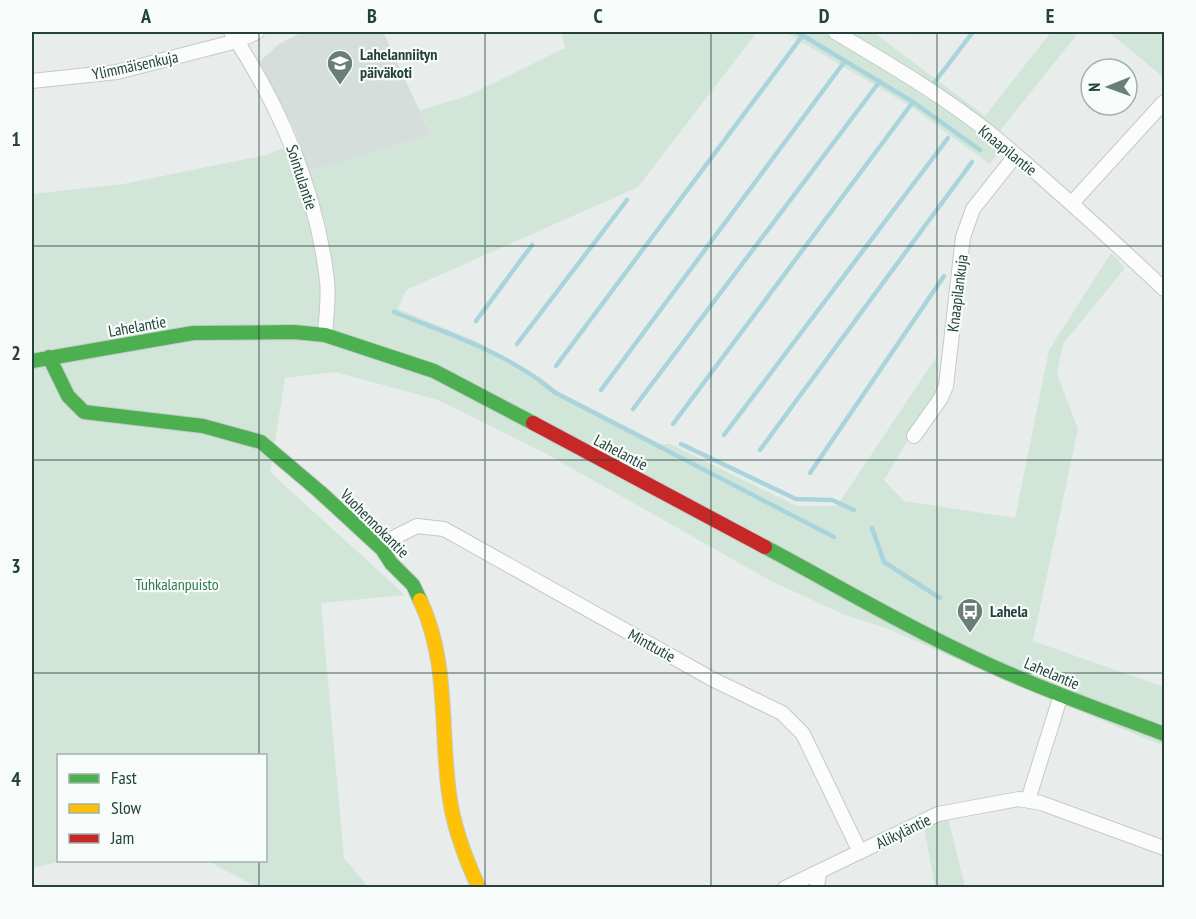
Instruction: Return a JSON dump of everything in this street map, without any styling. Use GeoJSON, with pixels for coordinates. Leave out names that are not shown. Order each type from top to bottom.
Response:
{"type":"FeatureCollection","features":[{"type":"Feature","properties":{"kind":"main road","name":"Lahelantie"},"geometry":{"type":"LineString","coordinates":[[32,362],[193,333],[294,332],[325,335],[434,371],[788,559],[879,611],[963,653],[1061,695],[1164,734]]}},
{"type":"Feature","properties":{"kind":"main road","name":"Vuohennokantie"},"geometry":{"type":"LineString","coordinates":[[50,357],[68,396],[84,412],[203,426],[261,442],[321,492],[382,549],[391,563],[413,585],[431,623],[440,669],[450,794],[464,856],[479,888]]}},
{"type":"Feature","properties":{"kind":"street","name":"Ylimmäisenkuja"},"geometry":{"type":"LineString","coordinates":[[32,81],[117,72],[234,36],[256,32]]}},
{"type":"Feature","properties":{"kind":"street","name":"Knaapilantie"},"geometry":{"type":"LineString","coordinates":[[835,32],[907,75],[990,133],[1072,202],[1164,289]]}},
{"type":"Feature","properties":{"kind":"street","name":"Sointulantie"},"geometry":{"type":"LineString","coordinates":[[234,36],[289,137],[312,203],[327,282],[325,335]]}},
{"type":"Feature","properties":{"kind":"street"},"geometry":{"type":"LineString","coordinates":[[1072,202],[1164,102]]}},
{"type":"Feature","properties":{"kind":"street","name":"Knaapilankuja"},"geometry":{"type":"LineString","coordinates":[[914,436],[941,398],[946,386],[963,237],[973,209],[1015,156]]}},
{"type":"Feature","properties":{"kind":"street","name":"Minttutie"},"geometry":{"type":"LineString","coordinates":[[382,549],[395,537],[417,526],[444,529],[712,679],[782,713],[803,734],[860,852]]}},
{"type":"Feature","properties":{"kind":"street"},"geometry":{"type":"LineString","coordinates":[[1028,800],[1061,695]]}},
{"type":"Feature","properties":{"kind":"street","name":"Alikyläntie"},"geometry":{"type":"LineString","coordinates":[[785,888],[938,814],[1028,800],[1164,848]]}},
{"type":"Feature","properties":{"kind":"street"},"geometry":{"type":"LineString","coordinates":[[817,888],[819,872]]}},
{"type":"Feature","properties":{"kind":"shaded area","name":"Lahelanniityn päiväkoti"},"geometry":{"type":"Polygon","coordinates":[[[303,32],[383,32],[431,135],[315,170],[309,169],[294,129],[259,62],[279,44],[303,32]]]}},
{"type":"Feature","properties":{"kind":"green space","name":"Tuhkalanpuisto"},"geometry":{"type":"Polygon","coordinates":[[[561,32],[757,32],[638,187],[406,290],[398,309],[476,341],[540,377],[559,392],[661,444],[670,444],[797,506],[837,506],[937,356],[935,395],[884,480],[904,501],[1015,518],[1049,350],[1111,253],[1125,268],[1063,344],[1057,374],[1078,429],[1033,641],[1164,687],[1164,746],[1013,684],[886,628],[845,615],[771,581],[545,453],[438,400],[335,372],[285,378],[270,472],[405,595],[321,603],[344,858],[368,887],[257,887],[210,862],[267,862],[267,754],[57,754],[59,862],[32,868],[32,194],[123,184],[266,155],[299,142],[309,168],[315,170],[431,135],[420,110],[465,97],[565,48],[561,32]]]}},
{"type":"Feature","properties":{"kind":"green space"},"geometry":{"type":"Polygon","coordinates":[[[785,32],[873,32],[985,116],[1051,32],[1079,32],[999,132],[995,138],[1005,146],[990,164],[910,106],[785,32]]]}},
{"type":"Feature","properties":{"kind":"green space"},"geometry":{"type":"Polygon","coordinates":[[[1109,32],[1164,32],[1164,78],[1109,32]]]}},
{"type":"Feature","properties":{"kind":"green space"},"geometry":{"type":"Polygon","coordinates":[[[946,810],[965,887],[935,887],[923,821],[946,810]]]}},
{"type":"Feature","properties":{"kind":"waterway"},"geometry":{"type":"LineString","coordinates":[[797,32],[913,102],[980,150]]}},
{"type":"Feature","properties":{"kind":"waterway"},"geometry":{"type":"LineString","coordinates":[[934,83],[973,32]]}},
{"type":"Feature","properties":{"kind":"waterway"},"geometry":{"type":"LineString","coordinates":[[556,366],[803,35]]}},
{"type":"Feature","properties":{"kind":"waterway"},"geometry":{"type":"LineString","coordinates":[[601,390],[845,61]]}},
{"type":"Feature","properties":{"kind":"waterway"},"geometry":{"type":"LineString","coordinates":[[633,409],[880,81]]}},
{"type":"Feature","properties":{"kind":"waterway"},"geometry":{"type":"LineString","coordinates":[[673,424],[913,102]]}},
{"type":"Feature","properties":{"kind":"waterway"},"geometry":{"type":"LineString","coordinates":[[724,435],[948,138]]}},
{"type":"Feature","properties":{"kind":"waterway"},"geometry":{"type":"LineString","coordinates":[[760,450],[972,162]]}},
{"type":"Feature","properties":{"kind":"waterway"},"geometry":{"type":"LineString","coordinates":[[517,344],[627,200]]}},
{"type":"Feature","properties":{"kind":"waterway"},"geometry":{"type":"LineString","coordinates":[[476,321],[532,245]]}},
{"type":"Feature","properties":{"kind":"waterway"},"geometry":{"type":"LineString","coordinates":[[810,473],[944,276]]}},
{"type":"Feature","properties":{"kind":"waterway"},"geometry":{"type":"LineString","coordinates":[[394,312],[498,355],[518,366],[554,392],[834,537]]}},
{"type":"Feature","properties":{"kind":"waterway"},"geometry":{"type":"LineString","coordinates":[[681,444],[796,499],[832,500],[854,510]]}},
{"type":"Feature","properties":{"kind":"waterway"},"geometry":{"type":"LineString","coordinates":[[872,528],[884,562],[940,598]]}},
{"type":"Feature","properties":{"kind":"traffic: fast"},"geometry":{"type":"LineString","coordinates":[[32,361],[193,333],[294,332],[325,335],[434,371],[533,423]]}},
{"type":"Feature","properties":{"kind":"traffic: fast"},"geometry":{"type":"LineString","coordinates":[[49,357],[68,396],[84,412],[203,426],[261,442],[382,549],[391,563],[413,585],[420,600]]}},
{"type":"Feature","properties":{"kind":"traffic: fast"},"geometry":{"type":"LineString","coordinates":[[765,547],[912,627],[987,664],[1164,734]]}},
{"type":"Feature","properties":{"kind":"traffic: slow"},"geometry":{"type":"LineString","coordinates":[[420,600],[436,647],[440,670],[446,768],[453,818],[479,888]]}},
{"type":"Feature","properties":{"kind":"traffic: jam"},"geometry":{"type":"LineString","coordinates":[[533,423],[765,547]]}},
{"type":"Feature","properties":{"kind":"place","name":"Lahelanniityn päiväkoti"},"geometry":{"type":"Point","coordinates":[340,86]}},
{"type":"Feature","properties":{"kind":"place","name":"Lahela"},"geometry":{"type":"Point","coordinates":[970,634]}}]}
